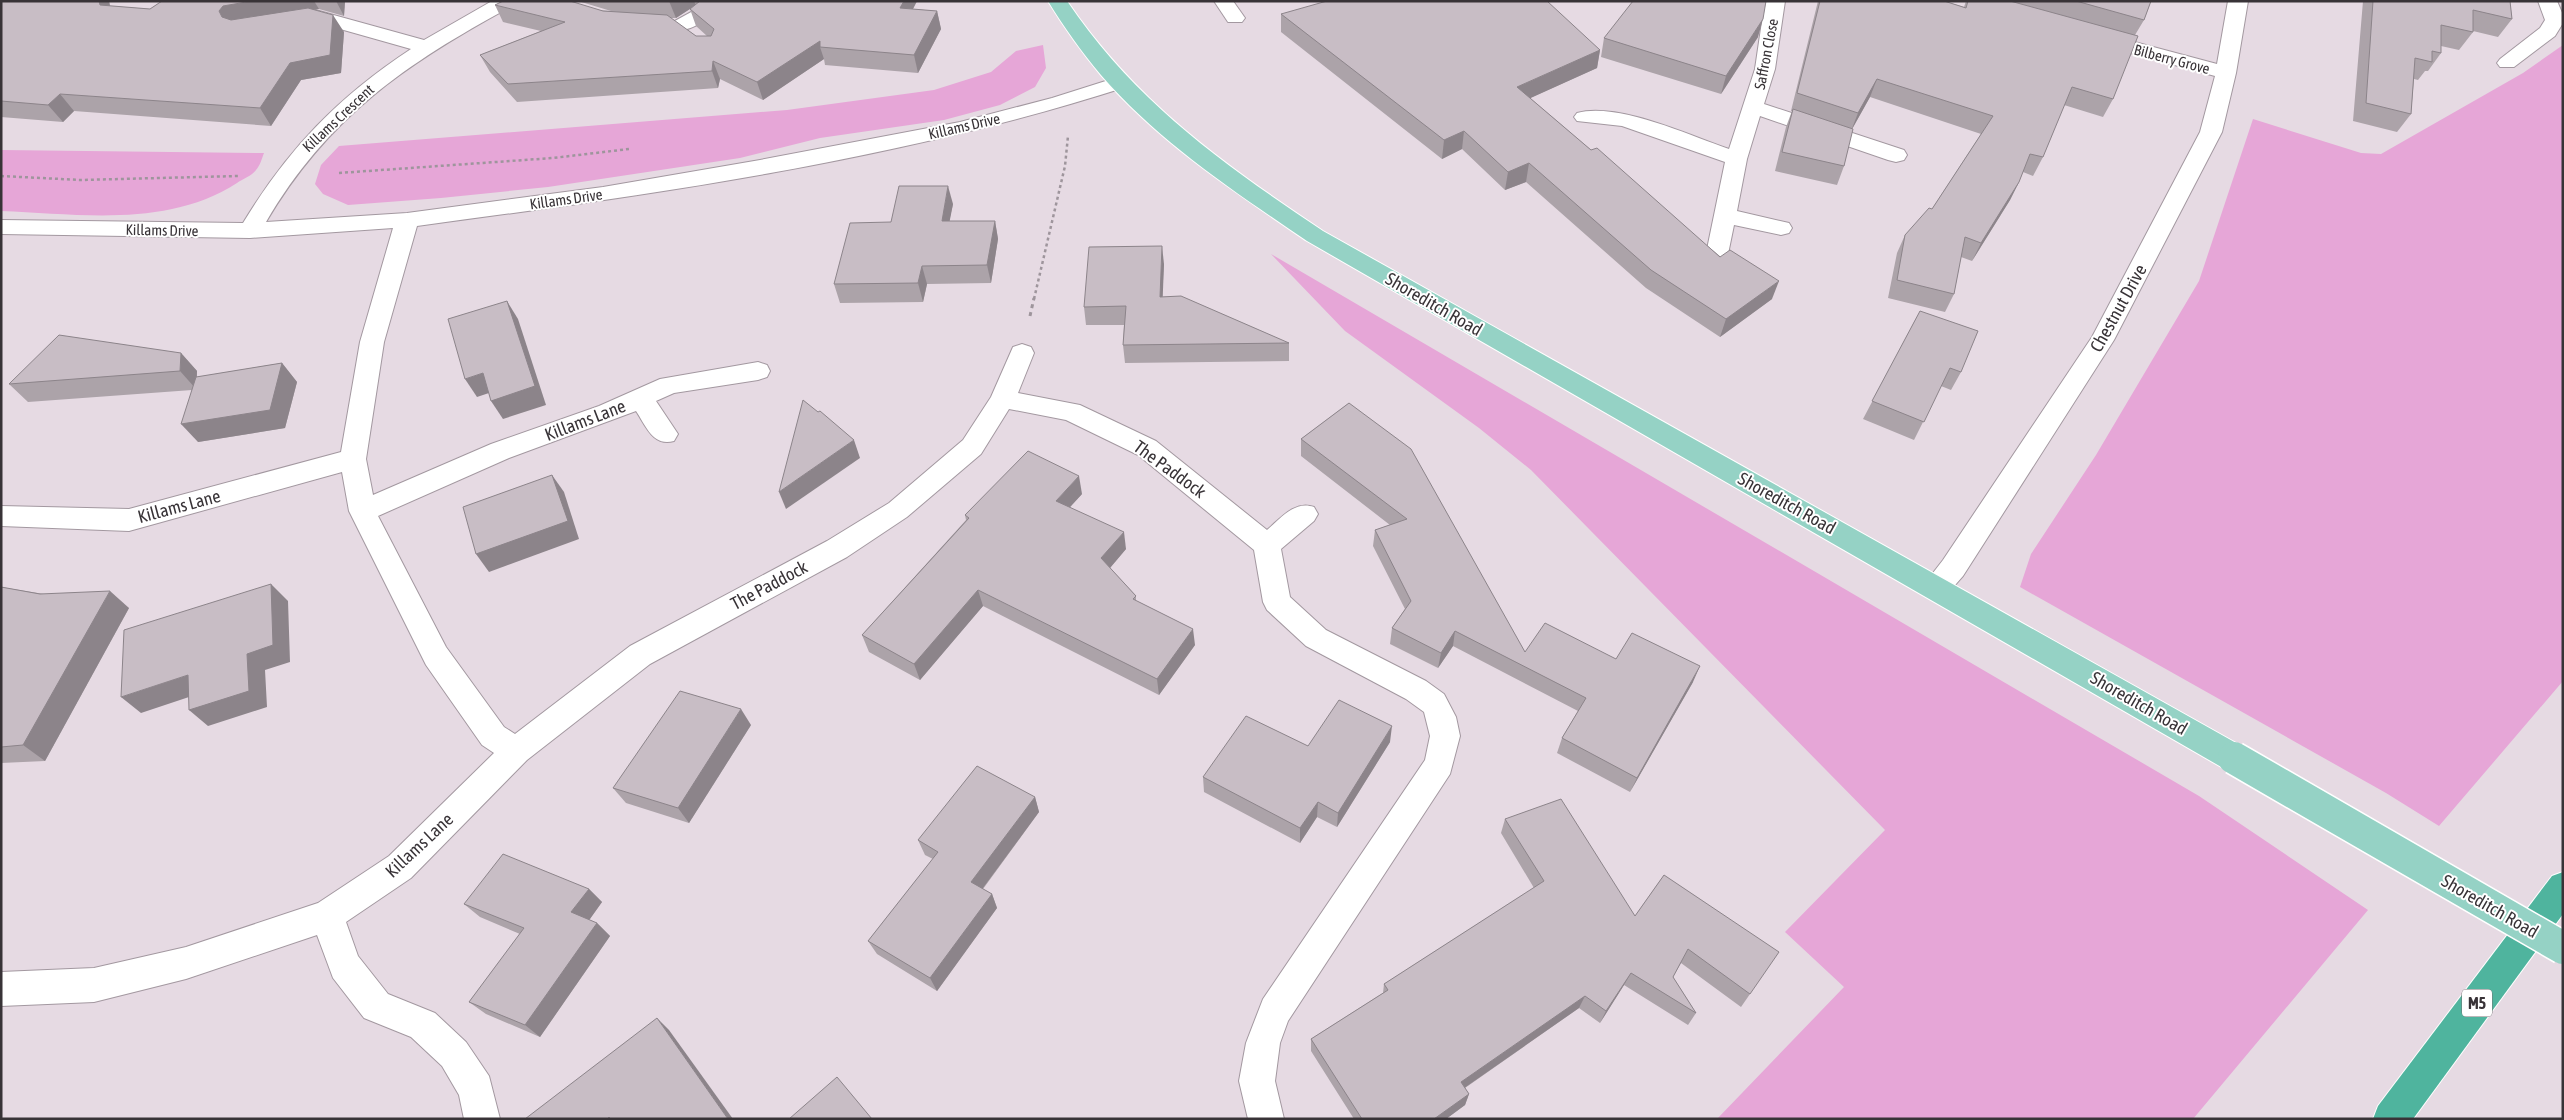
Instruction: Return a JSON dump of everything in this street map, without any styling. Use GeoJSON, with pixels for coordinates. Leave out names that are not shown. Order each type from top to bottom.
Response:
{"type":"FeatureCollection","features":[{"type":"Feature","properties":{"kind":"highway","name":"M5"},"geometry":{"type":"LineString","coordinates":[[2391,1119],[2563,887]]}},
{"type":"Feature","properties":{"kind":"main road","name":"Shoreditch Road"},"geometry":{"type":"LineString","coordinates":[[1057,1],[1068,19],[1119,83],[1221,172],[1315,236],[1936,587],[2563,948]]}},
{"type":"Feature","properties":{"kind":"street","name":"Killams Crescent"},"geometry":{"type":"LineString","coordinates":[[250,231],[283,175],[312,138],[345,107],[392,69],[460,26],[508,1]]}},
{"type":"Feature","properties":{"kind":"street"},"geometry":{"type":"LineString","coordinates":[[1223,1],[1235,18]]}},
{"type":"Feature","properties":{"kind":"street","name":"Saffron Close"},"geometry":{"type":"LineString","coordinates":[[1717,254],[1736,158],[1765,69],[1776,1]]}},
{"type":"Feature","properties":{"kind":"street","name":"Chestnut Drive"},"geometry":{"type":"LineString","coordinates":[[1936,587],[1952,568],[2102,340],[2211,132],[2226,73],[2238,1]]}},
{"type":"Feature","properties":{"kind":"street"},"geometry":{"type":"LineString","coordinates":[[2507,63],[2548,32],[2555,20],[2546,1]]}},
{"type":"Feature","properties":{"kind":"street"},"geometry":{"type":"LineString","coordinates":[[280,23],[324,9],[427,47]]}},
{"type":"Feature","properties":{"kind":"street"},"geometry":{"type":"LineString","coordinates":[[679,29],[704,11]]}},
{"type":"Feature","properties":{"kind":"street","name":"Bilberry Grove"},"geometry":{"type":"LineString","coordinates":[[2078,33],[2226,73]]}},
{"type":"Feature","properties":{"kind":"street","name":"Killams Drive"},"geometry":{"type":"LineString","coordinates":[[1,227],[250,231],[407,220],[603,194],[760,167],[961,128],[1058,102],[1119,83]]}},
{"type":"Feature","properties":{"kind":"street","name":"Saffron Close"},"geometry":{"type":"LineString","coordinates":[[1754,107],[1903,149],[1879,171]]}},
{"type":"Feature","properties":{"kind":"street"},"geometry":{"type":"LineString","coordinates":[[1584,117],[1656,120],[1736,158]]}},
{"type":"Feature","properties":{"kind":"street"},"geometry":{"type":"LineString","coordinates":[[1724,216],[1781,228]]}},
{"type":"Feature","properties":{"kind":"street"},"geometry":{"type":"LineString","coordinates":[[407,220],[372,342],[352,458],[362,511],[436,656],[493,736],[516,751]]}},
{"type":"Feature","properties":{"kind":"street","name":"The Paddock"},"geometry":{"type":"LineString","coordinates":[[516,751],[640,655],[837,549],[898,510],[972,447],[1003,399],[1022,353]]}},
{"type":"Feature","properties":{"kind":"street","name":"Killams Lane"},"geometry":{"type":"LineString","coordinates":[[362,511],[500,451],[608,413],[669,385],[758,371]]}},
{"type":"Feature","properties":{"kind":"street","name":"Killams Lane"},"geometry":{"type":"LineString","coordinates":[[641,398],[666,434]]}},
{"type":"Feature","properties":{"kind":"street","name":"The Paddock"},"geometry":{"type":"LineString","coordinates":[[1003,399],[1071,412],[1147,448],[1267,545]]}},
{"type":"Feature","properties":{"kind":"street","name":"Killams Lane"},"geometry":{"type":"LineString","coordinates":[[1,516],[129,520],[352,458]]}},
{"type":"Feature","properties":{"kind":"street"},"geometry":{"type":"LineString","coordinates":[[1266,1119],[1256,1081],[1263,1042],[1275,1011],[1439,764],[1445,736],[1441,717],[1434,703],[1416,690],[1316,638],[1277,602],[1267,545],[1305,514]]}},
{"type":"Feature","properties":{"kind":"street","name":"Killams Lane"},"geometry":{"type":"LineString","coordinates":[[1,989],[94,985],[186,963],[327,916],[400,867],[516,751]]}},
{"type":"Feature","properties":{"kind":"street"},"geometry":{"type":"LineString","coordinates":[[327,916],[345,966],[376,1006],[423,1025],[454,1054],[476,1089],[482,1119]]}},
{"type":"Feature","properties":{"kind":"path"},"geometry":{"type":"LineString","coordinates":[[1022,353],[1065,166],[1069,133],[1058,102]]}},
{"type":"Feature","properties":{"kind":"path"},"geometry":{"type":"LineString","coordinates":[[1,176],[81,180],[357,172],[513,161],[638,148]]}},
{"type":"Feature","properties":{"kind":"shaded area"},"geometry":{"type":"Polygon","coordinates":[[[1043,45],[1046,68],[1035,87],[1000,105],[944,120],[820,138],[740,158],[548,187],[441,198],[348,205],[323,194],[315,184],[321,165],[339,146],[787,110],[934,90],[991,72],[1016,51],[1043,45]]]}},
{"type":"Feature","properties":{"kind":"shaded area"},"geometry":{"type":"Polygon","coordinates":[[[2563,45],[2563,681],[2439,826],[2386,793],[2020,587],[2031,554],[2096,455],[2199,281],[2253,119],[2361,153],[2381,154],[2523,73],[2563,45]]]}},
{"type":"Feature","properties":{"kind":"shaded area"},"geometry":{"type":"Polygon","coordinates":[[[1,150],[264,153],[259,166],[252,174],[210,197],[182,207],[152,212],[92,215],[1,211],[1,150]]]}},
{"type":"Feature","properties":{"kind":"shaded area"},"geometry":{"type":"Polygon","coordinates":[[[1271,254],[2199,796],[2368,910],[2193,1119],[1717,1119],[1844,987],[1785,932],[1885,830],[1531,470],[1479,428],[1345,331],[1271,254]]]}},
{"type":"Feature","properties":{"kind":"building"},"geometry":{"type":"Polygon","coordinates":[[[1,1],[99,1],[100,5],[150,9],[162,1],[252,1],[223,6],[219,11],[222,17],[231,20],[308,8],[333,15],[330,55],[290,63],[260,108],[60,94],[48,105],[1,101],[1,1]]]}},
{"type":"Feature","properties":{"kind":"building"},"geometry":{"type":"Polygon","coordinates":[[[503,1],[570,1],[603,11],[667,15],[696,36],[711,36],[714,29],[690,9],[700,1],[904,1],[900,8],[937,11],[914,55],[820,47],[820,41],[757,82],[713,61],[712,71],[508,84],[480,55],[565,22],[495,5],[503,1]]]}},
{"type":"Feature","properties":{"kind":"building"},"geometry":{"type":"Polygon","coordinates":[[[1327,1],[1547,1],[1600,50],[1517,87],[1591,150],[1597,148],[1720,257],[1730,250],[1779,281],[1726,319],[1651,270],[1529,163],[1508,172],[1464,131],[1444,140],[1281,14],[1327,1]]]}},
{"type":"Feature","properties":{"kind":"building"},"geometry":{"type":"Polygon","coordinates":[[[1633,1],[1766,1],[1763,19],[1726,76],[1604,38],[1633,1]]]}},
{"type":"Feature","properties":{"kind":"building"},"geometry":{"type":"Polygon","coordinates":[[[1820,1],[1944,1],[1966,8],[1968,1],[2010,1],[2138,36],[2113,99],[2072,87],[2043,157],[2030,154],[2019,182],[1981,243],[1965,237],[1954,294],[1897,280],[1905,235],[1929,208],[1932,209],[1993,116],[1877,79],[1858,113],[1797,93],[1820,1]]]}},
{"type":"Feature","properties":{"kind":"building"},"geometry":{"type":"Polygon","coordinates":[[[2076,1],[2151,1],[2144,20],[2076,1]]]}},
{"type":"Feature","properties":{"kind":"building"},"geometry":{"type":"Polygon","coordinates":[[[2373,1],[2510,1],[2512,19],[2473,10],[2473,32],[2441,25],[2441,53],[2432,51],[2432,62],[2415,58],[2411,114],[2366,103],[2373,1]]]}},
{"type":"Feature","properties":{"kind":"building"},"geometry":{"type":"Polygon","coordinates":[[[1793,109],[1853,129],[1844,166],[1782,152],[1793,109]]]}},
{"type":"Feature","properties":{"kind":"building"},"geometry":{"type":"Polygon","coordinates":[[[899,186],[948,186],[942,221],[995,221],[987,265],[922,266],[918,283],[834,284],[850,223],[891,222],[899,186]]]}},
{"type":"Feature","properties":{"kind":"building"},"geometry":{"type":"Polygon","coordinates":[[[1162,246],[1160,297],[1181,296],[1289,343],[1123,345],[1126,306],[1084,307],[1089,247],[1162,246]]]}},
{"type":"Feature","properties":{"kind":"building"},"geometry":{"type":"Polygon","coordinates":[[[507,301],[535,386],[491,401],[483,373],[465,379],[448,319],[507,301]]]}},
{"type":"Feature","properties":{"kind":"building"},"geometry":{"type":"Polygon","coordinates":[[[1920,311],[1978,331],[1961,372],[1950,368],[1924,422],[1872,401],[1920,311]]]}},
{"type":"Feature","properties":{"kind":"building"},"geometry":{"type":"Polygon","coordinates":[[[59,335],[181,353],[180,371],[9,384],[59,335]]]}},
{"type":"Feature","properties":{"kind":"building"},"geometry":{"type":"Polygon","coordinates":[[[282,363],[270,410],[181,424],[196,377],[282,363]]]}},
{"type":"Feature","properties":{"kind":"building"},"geometry":{"type":"Polygon","coordinates":[[[803,400],[818,412],[820,411],[854,440],[779,492],[803,400]]]}},
{"type":"Feature","properties":{"kind":"building"},"geometry":{"type":"Polygon","coordinates":[[[1349,403],[1411,449],[1525,652],[1545,623],[1616,659],[1632,633],[1700,666],[1637,778],[1562,738],[1586,698],[1455,631],[1441,653],[1392,628],[1411,601],[1375,530],[1407,519],[1301,439],[1349,403]]]}},
{"type":"Feature","properties":{"kind":"building"},"geometry":{"type":"Polygon","coordinates":[[[1028,451],[1079,476],[1056,501],[1124,532],[1101,558],[1136,596],[1133,599],[1193,629],[1157,679],[978,590],[914,664],[862,635],[969,518],[965,515],[1028,451]]]}},
{"type":"Feature","properties":{"kind":"building"},"geometry":{"type":"Polygon","coordinates":[[[552,475],[568,521],[476,554],[463,507],[552,475]]]}},
{"type":"Feature","properties":{"kind":"building"},"geometry":{"type":"Polygon","coordinates":[[[271,584],[273,645],[247,654],[249,691],[189,710],[188,675],[121,697],[124,630],[271,584]]]}},
{"type":"Feature","properties":{"kind":"building"},"geometry":{"type":"Polygon","coordinates":[[[1,587],[40,594],[110,591],[23,745],[1,747],[1,587]]]}},
{"type":"Feature","properties":{"kind":"building"},"geometry":{"type":"Polygon","coordinates":[[[680,691],[741,709],[678,808],[613,788],[680,691]]]}},
{"type":"Feature","properties":{"kind":"building"},"geometry":{"type":"Polygon","coordinates":[[[1339,700],[1392,726],[1338,813],[1318,802],[1300,828],[1203,777],[1246,716],[1308,746],[1339,700]]]}},
{"type":"Feature","properties":{"kind":"building"},"geometry":{"type":"Polygon","coordinates":[[[977,766],[1035,797],[971,882],[992,894],[930,978],[868,941],[938,852],[918,840],[977,766]]]}},
{"type":"Feature","properties":{"kind":"building"},"geometry":{"type":"Polygon","coordinates":[[[1561,799],[1635,916],[1664,875],[1779,952],[1750,994],[1688,949],[1673,977],[1696,1013],[1631,973],[1606,1011],[1585,996],[1461,1082],[1469,1094],[1434,1119],[1362,1119],[1311,1039],[1388,990],[1384,984],[1544,881],[1505,819],[1561,799]]]}},
{"type":"Feature","properties":{"kind":"building"},"geometry":{"type":"Polygon","coordinates":[[[503,854],[589,889],[571,912],[597,923],[525,1025],[469,1002],[524,928],[464,904],[503,854]]]}},
{"type":"Feature","properties":{"kind":"building"},"geometry":{"type":"Polygon","coordinates":[[[657,1018],[728,1119],[610,1119],[609,1117],[608,1119],[525,1119],[657,1018]]]}},
{"type":"Feature","properties":{"kind":"building"},"geometry":{"type":"Polygon","coordinates":[[[837,1077],[872,1119],[789,1119],[837,1077]]]}}]}
